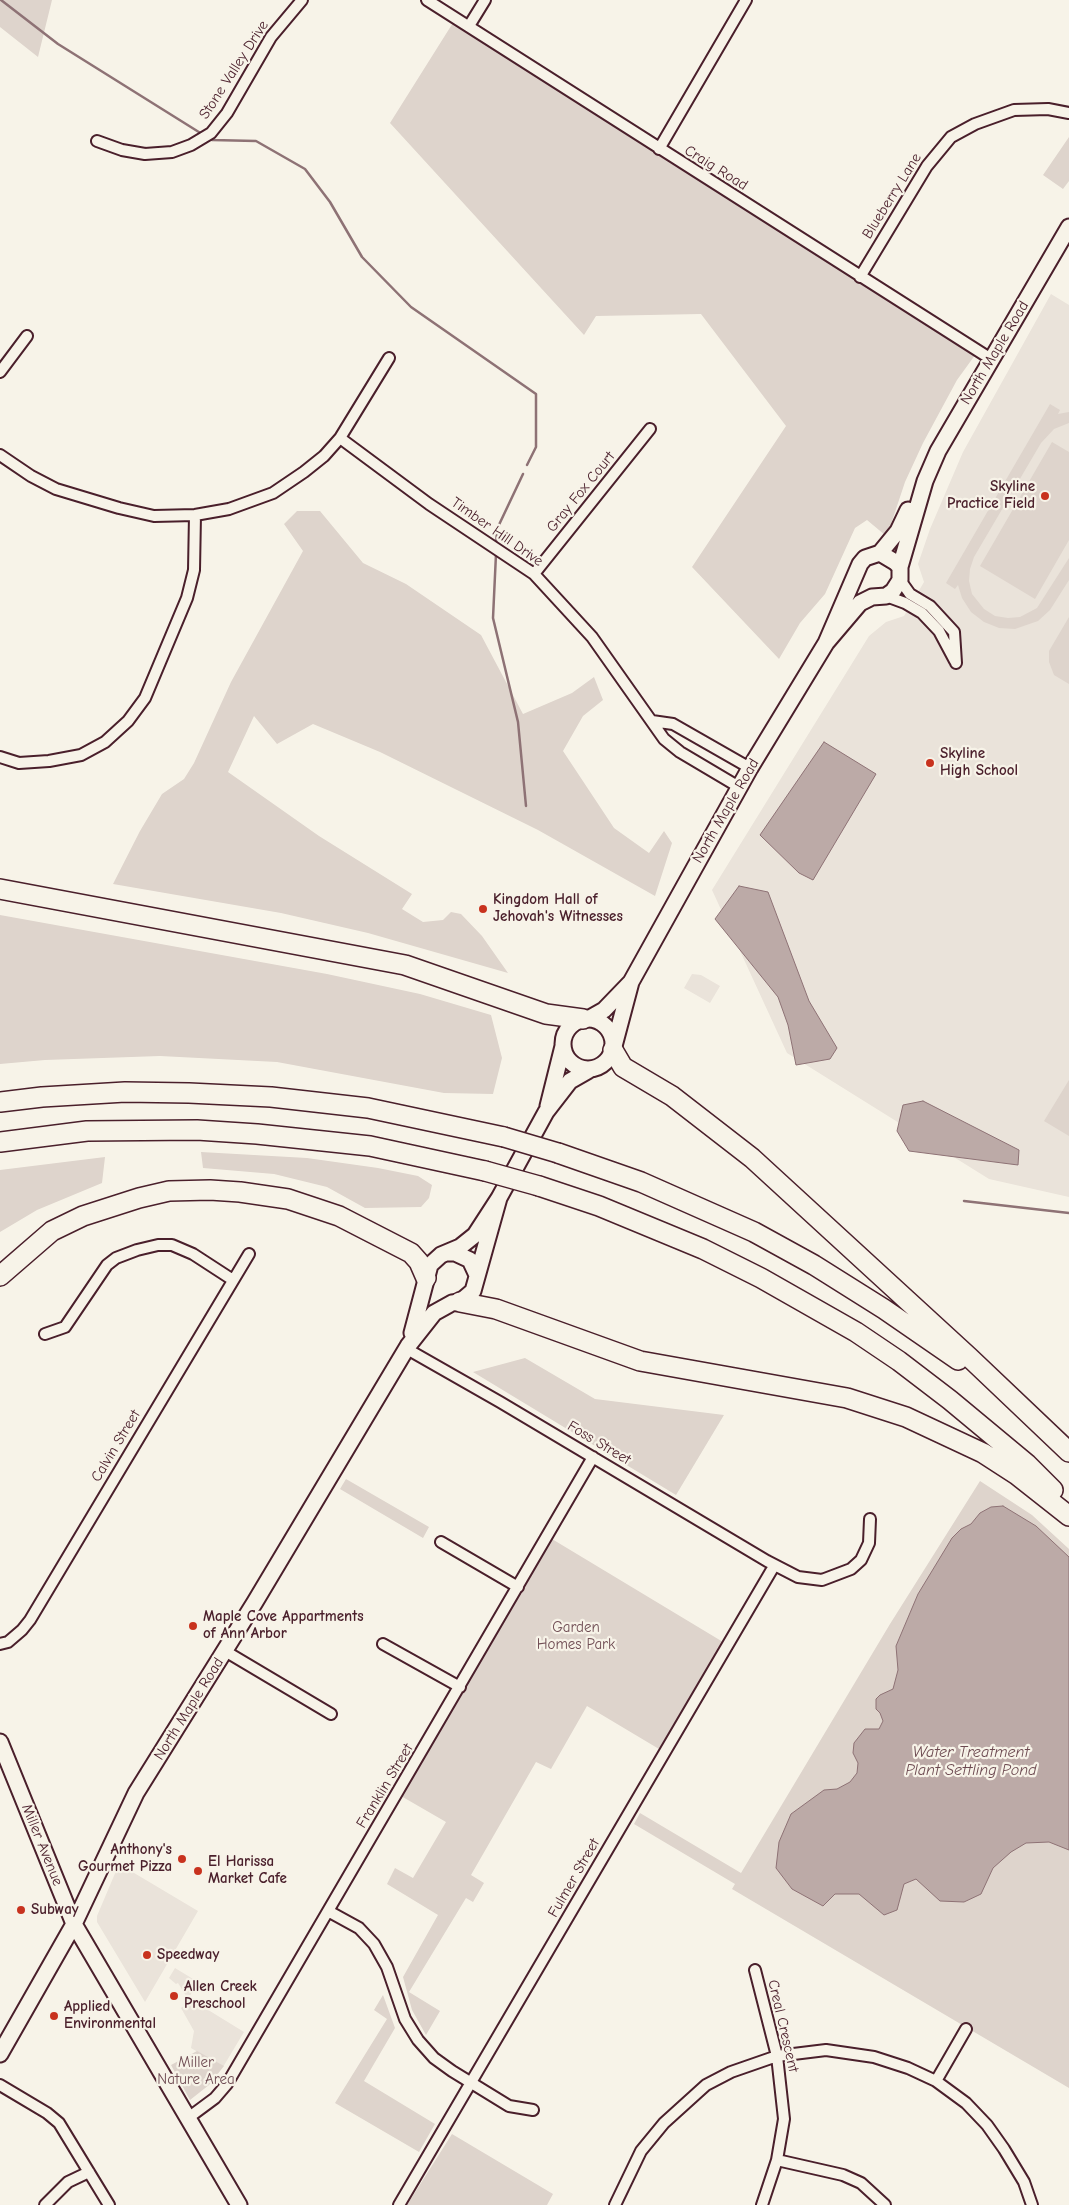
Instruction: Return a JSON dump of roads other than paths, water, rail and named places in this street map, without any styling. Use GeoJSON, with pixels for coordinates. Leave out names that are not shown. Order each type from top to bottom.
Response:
{"type":"FeatureCollection","features":[{"type":"Feature","properties":{"kind":"highway"},"geometry":{"type":"LineString","coordinates":[[0,890],[405,965],[546,1014],[585,1019]]}},
{"type":"Feature","properties":{"kind":"highway"},"geometry":{"type":"LineString","coordinates":[[613,1049],[623,1067],[688,1108],[752,1158],[1053,1435],[1069,1452]]}},
{"type":"Feature","properties":{"kind":"highway"},"geometry":{"type":"LineString","coordinates":[[0,1102],[42,1097],[125,1092],[271,1097],[368,1108],[504,1137],[558,1153],[641,1182],[710,1212],[814,1265],[951,1354],[1053,1435]]}},
{"type":"Feature","properties":{"kind":"highway"},"geometry":{"type":"LineString","coordinates":[[0,1142],[87,1131],[205,1130],[292,1137],[370,1146],[485,1171],[539,1186],[607,1209],[703,1249],[761,1278],[856,1332],[899,1360],[950,1400],[1027,1464],[1069,1506]]}},
{"type":"Feature","properties":{"kind":"highway"},"geometry":{"type":"LineString","coordinates":[[0,1276],[52,1231],[83,1216],[139,1198],[169,1191],[210,1190],[274,1196],[339,1216],[410,1253],[419,1262],[427,1279]]}},
{"type":"Feature","properties":{"kind":"highway"},"geometry":{"type":"LineString","coordinates":[[456,1302],[496,1309],[640,1361],[847,1398],[906,1417],[983,1453],[1017,1475],[1069,1516]]}},
{"type":"Feature","properties":{"kind":"main road","name":"North Maple Road"},"geometry":{"type":"LineString","coordinates":[[900,573],[925,480],[938,451],[1069,227]]}},
{"type":"Feature","properties":{"kind":"main road","name":"North Maple Road"},"geometry":{"type":"LineString","coordinates":[[880,553],[898,531],[911,501],[925,480]]}},
{"type":"Feature","properties":{"kind":"main road"},"geometry":{"type":"LineString","coordinates":[[880,553],[888,556],[900,573],[893,591],[879,597],[861,589],[854,579],[860,564],[866,558],[880,553]]}},
{"type":"Feature","properties":{"kind":"main road","name":"North Maple Road"},"geometry":{"type":"LineString","coordinates":[[613,1049],[631,982],[739,787],[826,642],[854,579]]}},
{"type":"Feature","properties":{"kind":"main road","name":"North Maple Road"},"geometry":{"type":"LineString","coordinates":[[826,642],[860,603],[879,597]]}},
{"type":"Feature","properties":{"kind":"main road","name":"North Maple Road"},"geometry":{"type":"LineString","coordinates":[[585,1019],[604,1010],[631,982]]}},
{"type":"Feature","properties":{"kind":"main road"},"geometry":{"type":"LineString","coordinates":[[585,1019],[595,1020],[607,1027],[611,1033],[613,1049],[605,1063],[591,1069],[575,1065],[564,1052],[563,1044],[569,1028],[585,1019]]}},
{"type":"Feature","properties":{"kind":"main road","name":"North Maple Road"},"geometry":{"type":"LineString","coordinates":[[546,1112],[563,1044]]}},
{"type":"Feature","properties":{"kind":"main road","name":"North Maple Road"},"geometry":{"type":"LineString","coordinates":[[408,1348],[430,1265],[441,1255],[468,1242],[475,1235],[499,1198],[546,1112],[570,1081],[591,1069]]}},
{"type":"Feature","properties":{"kind":"main road","name":"North Maple Road"},"geometry":{"type":"LineString","coordinates":[[0,2054],[74,1924],[136,1793],[225,1651],[408,1348],[428,1317],[473,1291],[499,1198]]}},
{"type":"Feature","properties":{"kind":"main road"},"geometry":{"type":"LineString","coordinates":[[447,1253],[455,1253],[470,1260],[476,1275]]}},
{"type":"Feature","properties":{"kind":"main road"},"geometry":{"type":"LineString","coordinates":[[427,1279],[428,1288],[438,1299],[456,1302]]}},
{"type":"Feature","properties":{"kind":"main road","name":"Miller Avenue"},"geometry":{"type":"LineString","coordinates":[[0,1742],[74,1924],[238,2205]]}},
{"type":"Feature","properties":{"kind":"street","name":"Stone Valley Drive"},"geometry":{"type":"LineString","coordinates":[[96,141],[122,150],[145,154],[172,152],[191,145],[211,133],[227,113],[271,37],[302,0]]}},
{"type":"Feature","properties":{"kind":"street","name":"Craig Road"},"geometry":{"type":"LineString","coordinates":[[427,0],[991,359]]}},
{"type":"Feature","properties":{"kind":"street"},"geometry":{"type":"LineString","coordinates":[[469,26],[485,0]]}},
{"type":"Feature","properties":{"kind":"street"},"geometry":{"type":"LineString","coordinates":[[659,149],[746,0]]}},
{"type":"Feature","properties":{"kind":"street","name":"Blueberry Lane"},"geometry":{"type":"LineString","coordinates":[[860,277],[927,166],[951,138],[975,124],[1014,110],[1048,109],[1069,113]]}},
{"type":"Feature","properties":{"kind":"street"},"geometry":{"type":"LineString","coordinates":[[0,372],[27,336]]}},
{"type":"Feature","properties":{"kind":"street"},"geometry":{"type":"LineString","coordinates":[[0,454],[31,476],[54,488],[154,516],[195,515],[229,509],[273,492],[304,472],[340,438],[389,358]]}},
{"type":"Feature","properties":{"kind":"street","name":"Gray Fox Court"},"geometry":{"type":"LineString","coordinates":[[534,574],[650,429]]}},
{"type":"Feature","properties":{"kind":"street","name":"Timber Hill Drive"},"geometry":{"type":"LineString","coordinates":[[340,438],[436,508],[534,574],[592,638],[664,739],[680,752],[739,787]]}},
{"type":"Feature","properties":{"kind":"street"},"geometry":{"type":"LineString","coordinates":[[0,757],[26,762],[49,762],[81,754],[105,742],[128,721],[145,698],[188,598],[194,570],[195,515]]}},
{"type":"Feature","properties":{"kind":"street"},"geometry":{"type":"LineString","coordinates":[[879,597],[905,602],[922,613],[938,631],[956,662],[954,632],[930,606],[910,594],[900,573]]}},
{"type":"Feature","properties":{"kind":"street"},"geometry":{"type":"LineString","coordinates":[[652,721],[673,724],[750,768]]}},
{"type":"Feature","properties":{"kind":"street"},"geometry":{"type":"LineString","coordinates":[[45,1334],[66,1327],[107,1265],[116,1258],[136,1250],[158,1245],[172,1245],[193,1254],[233,1280]]}},
{"type":"Feature","properties":{"kind":"street","name":"Calvin Street"},"geometry":{"type":"LineString","coordinates":[[0,1644],[8,1642],[30,1620],[118,1470],[206,1329],[249,1254]]}},
{"type":"Feature","properties":{"kind":"street","name":"Foss Street"},"geometry":{"type":"LineString","coordinates":[[408,1348],[774,1566],[798,1577],[822,1580],[851,1569],[861,1560],[869,1544],[870,1519]]}},
{"type":"Feature","properties":{"kind":"street","name":"Franklin Street"},"geometry":{"type":"LineString","coordinates":[[188,2118],[215,2098],[227,2084],[593,1457]]}},
{"type":"Feature","properties":{"kind":"street"},"geometry":{"type":"LineString","coordinates":[[440,1542],[518,1587]]}},
{"type":"Feature","properties":{"kind":"street","name":"Fulmer Street"},"geometry":{"type":"LineString","coordinates":[[399,2205],[774,1566]]}},
{"type":"Feature","properties":{"kind":"street"},"geometry":{"type":"LineString","coordinates":[[383,1644],[460,1687]]}},
{"type":"Feature","properties":{"kind":"street"},"geometry":{"type":"LineString","coordinates":[[225,1651],[331,1714]]}},
{"type":"Feature","properties":{"kind":"street"},"geometry":{"type":"LineString","coordinates":[[328,1911],[359,1928],[374,1944],[387,1967],[406,2019],[418,2040],[434,2058],[508,2106],[533,2110]]}},
{"type":"Feature","properties":{"kind":"street","name":"Creal Crescent"},"geometry":{"type":"LineString","coordinates":[[755,1970],[777,2056],[784,2119],[777,2160],[762,2205]]}},
{"type":"Feature","properties":{"kind":"street"},"geometry":{"type":"LineString","coordinates":[[936,2081],[966,2029]]}},
{"type":"Feature","properties":{"kind":"street"},"geometry":{"type":"LineString","coordinates":[[615,2205],[642,2151],[664,2122],[706,2085],[731,2072],[777,2056],[826,2050],[874,2057],[908,2068],[936,2081],[966,2103],[987,2125],[1024,2182],[1032,2205]]}},
{"type":"Feature","properties":{"kind":"street"},"geometry":{"type":"LineString","coordinates":[[0,2085],[47,2113],[59,2123],[109,2205]]}},
{"type":"Feature","properties":{"kind":"street"},"geometry":{"type":"LineString","coordinates":[[777,2160],[843,2175],[860,2183],[885,2205]]}},
{"type":"Feature","properties":{"kind":"street"},"geometry":{"type":"LineString","coordinates":[[45,2205],[68,2182],[89,2172]]}},
{"type":"Feature","properties":{"kind":"water"},"geometry":{"type":"Polygon","coordinates":[[[824,742],[876,774],[813,880],[799,873],[760,835],[824,742]]]}},
{"type":"Feature","properties":{"kind":"water"},"geometry":{"type":"Polygon","coordinates":[[[739,886],[768,892],[809,1001],[837,1048],[830,1059],[796,1065],[788,1025],[778,997],[715,919],[739,886]]]}},
{"type":"Feature","properties":{"kind":"water"},"geometry":{"type":"Polygon","coordinates":[[[923,1101],[1019,1150],[1018,1165],[909,1151],[897,1131],[903,1105],[923,1101]]]}},
{"type":"Feature","properties":{"kind":"water","name":"Water Treatment Plant Settling Pond"},"geometry":{"type":"Polygon","coordinates":[[[1003,1506],[1036,1526],[1069,1557],[1069,1850],[1049,1842],[1026,1843],[1011,1852],[993,1868],[981,1894],[964,1902],[940,1901],[916,1879],[904,1884],[897,1910],[884,1915],[859,1894],[835,1894],[823,1906],[792,1889],[776,1868],[779,1842],[791,1814],[824,1790],[837,1789],[850,1782],[857,1773],[858,1763],[853,1753],[854,1743],[865,1729],[879,1729],[883,1721],[876,1709],[876,1699],[893,1689],[898,1670],[896,1646],[918,1594],[952,1538],[961,1529],[971,1524],[980,1513],[991,1507],[1003,1506]]]}},
{"type":"Feature","properties":{"kind":"waterway"},"geometry":{"type":"LineString","coordinates":[[1,0],[58,44],[202,134]]}},
{"type":"Feature","properties":{"kind":"waterway"},"geometry":{"type":"LineString","coordinates":[[209,138],[212,140],[256,141],[305,169],[330,202],[362,257],[411,307],[536,394],[536,447],[527,465]]}},
{"type":"Feature","properties":{"kind":"waterway"},"geometry":{"type":"LineString","coordinates":[[496,546],[497,529],[523,474]]}},
{"type":"Feature","properties":{"kind":"waterway"},"geometry":{"type":"LineString","coordinates":[[496,554],[493,618],[518,722],[526,806]]}},
{"type":"Feature","properties":{"kind":"waterway"},"geometry":{"type":"LineString","coordinates":[[964,1201],[1069,1213]]}},
{"type":"Feature","properties":{"kind":"place","name":"Skyline Practice Field"},"geometry":{"type":"Point","coordinates":[1045,496]}},
{"type":"Feature","properties":{"kind":"place","name":"Skyline High School"},"geometry":{"type":"Point","coordinates":[930,763]}},
{"type":"Feature","properties":{"kind":"place","name":"Kingdom Hall of Jehovah's Witnesses"},"geometry":{"type":"Point","coordinates":[483,909]}},
{"type":"Feature","properties":{"kind":"place","name":"Maple Cove Appartments of Ann Arbor"},"geometry":{"type":"Point","coordinates":[193,1626]}},
{"type":"Feature","properties":{"kind":"place","name":"Anthony's Gourmet Pizza"},"geometry":{"type":"Point","coordinates":[182,1859]}},
{"type":"Feature","properties":{"kind":"place","name":"El Harissa Market Cafe"},"geometry":{"type":"Point","coordinates":[198,1871]}},
{"type":"Feature","properties":{"kind":"place","name":"Subway"},"geometry":{"type":"Point","coordinates":[21,1910]}},
{"type":"Feature","properties":{"kind":"place","name":"Speedway"},"geometry":{"type":"Point","coordinates":[147,1955]}},
{"type":"Feature","properties":{"kind":"place","name":"Allen Creek Preschool"},"geometry":{"type":"Point","coordinates":[174,1996]}},
{"type":"Feature","properties":{"kind":"place","name":"Applied Environmental"},"geometry":{"type":"Point","coordinates":[54,2016]}},
{"type":"Feature","properties":{"kind":"park label","name":"Garden Homes Park"},"geometry":{"type":"Point","coordinates":[576,1636]}},
{"type":"Feature","properties":{"kind":"park label","name":"Miller Nature Area"},"geometry":{"type":"Point","coordinates":[196,2072]}}]}
